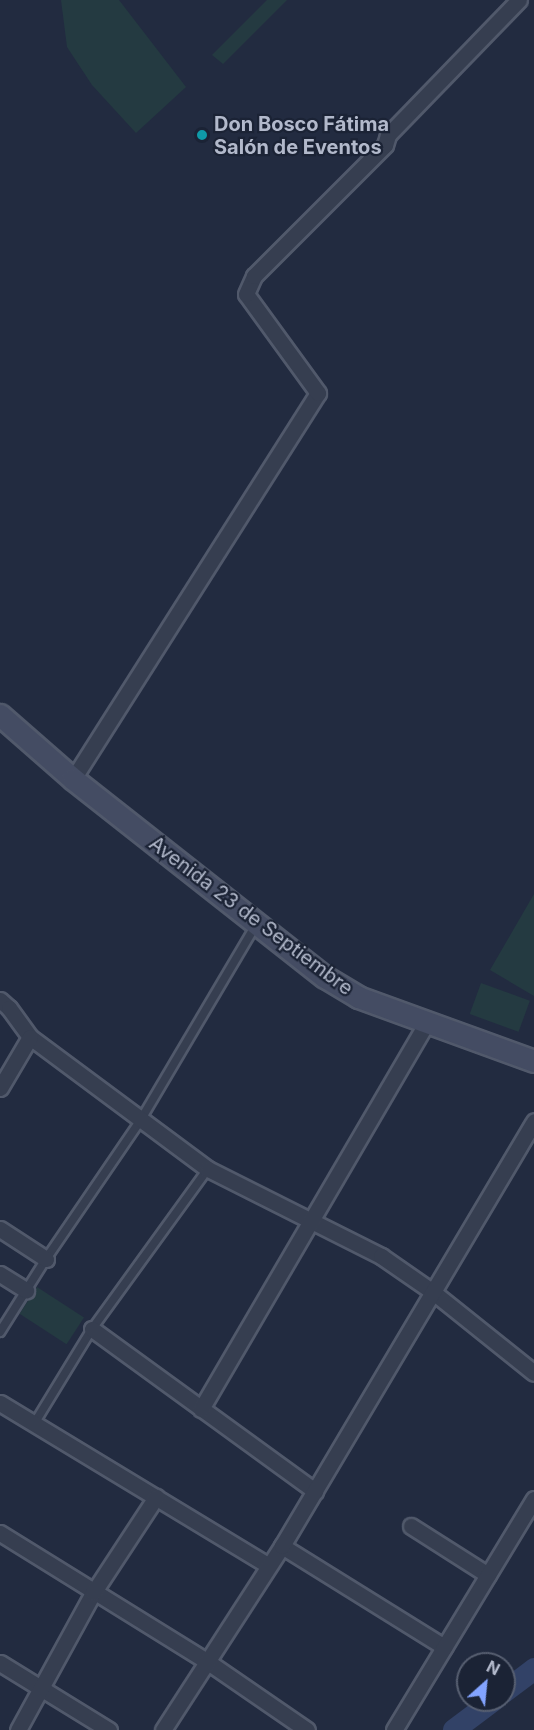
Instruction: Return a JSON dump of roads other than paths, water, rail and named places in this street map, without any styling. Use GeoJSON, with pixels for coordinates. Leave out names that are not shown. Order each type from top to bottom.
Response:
{"type":"FeatureCollection","features":[{"type":"Feature","properties":{"kind":"main road","name":"Avenida 23 de Septiembre"},"geometry":{"type":"LineString","coordinates":[[0,715],[73,779],[325,977],[358,997],[534,1061]]}},
{"type":"Feature","properties":{"kind":"street"},"geometry":{"type":"LineString","coordinates":[[73,779],[318,393],[246,294],[254,276],[386,145],[388,135],[519,0]]}},
{"type":"Feature","properties":{"kind":"street"},"geometry":{"type":"LineString","coordinates":[[0,1000],[9,1008],[30,1037],[208,1169],[381,1256],[433,1292],[534,1373]]}},
{"type":"Feature","properties":{"kind":"street"},"geometry":{"type":"LineString","coordinates":[[201,1409],[427,1022]]}},
{"type":"Feature","properties":{"kind":"street"},"geometry":{"type":"LineString","coordinates":[[0,1088],[5,1066],[30,1037]]}},
{"type":"Feature","properties":{"kind":"street"},"geometry":{"type":"LineString","coordinates":[[163,1730],[282,1546],[534,1121]]}},
{"type":"Feature","properties":{"kind":"street"},"geometry":{"type":"LineString","coordinates":[[0,1229],[45,1259]]}},
{"type":"Feature","properties":{"kind":"street"},"geometry":{"type":"LineString","coordinates":[[0,1274],[26,1290]]}},
{"type":"Feature","properties":{"kind":"street"},"geometry":{"type":"LineString","coordinates":[[92,1329],[315,1491]]}},
{"type":"Feature","properties":{"kind":"street"},"geometry":{"type":"LineString","coordinates":[[0,1404],[268,1565]]}},
{"type":"Feature","properties":{"kind":"street"},"geometry":{"type":"LineString","coordinates":[[18,1730],[93,1593],[156,1497]]}},
{"type":"Feature","properties":{"kind":"street"},"geometry":{"type":"LineString","coordinates":[[394,1730],[534,1499]]}},
{"type":"Feature","properties":{"kind":"street"},"geometry":{"type":"LineString","coordinates":[[411,1526],[488,1575]]}},
{"type":"Feature","properties":{"kind":"street"},"geometry":{"type":"LineString","coordinates":[[0,1533],[93,1593],[208,1662],[307,1730]]}},
{"type":"Feature","properties":{"kind":"street"},"geometry":{"type":"LineString","coordinates":[[282,1546],[444,1647]]}},
{"type":"Feature","properties":{"kind":"street"},"geometry":{"type":"LineString","coordinates":[[0,1663],[109,1730]]}},
{"type":"Feature","properties":{"kind":"lane"},"geometry":{"type":"LineString","coordinates":[[0,1332],[45,1259],[141,1120],[256,924]]}},
{"type":"Feature","properties":{"kind":"lane"},"geometry":{"type":"LineString","coordinates":[[34,1424],[92,1329],[208,1169]]}},
{"type":"Feature","properties":{"kind":"waterway"},"geometry":{"type":"LineString","coordinates":[[516,1683],[534,1669]]}},
{"type":"Feature","properties":{"kind":"waterway"},"geometry":{"type":"LineString","coordinates":[[454,1730],[478,1712]]}},
{"type":"Feature","properties":{"kind":"place","name":"Don Bosco Fátima Salón de Eventos"},"geometry":{"type":"Point","coordinates":[202,135]}}]}
